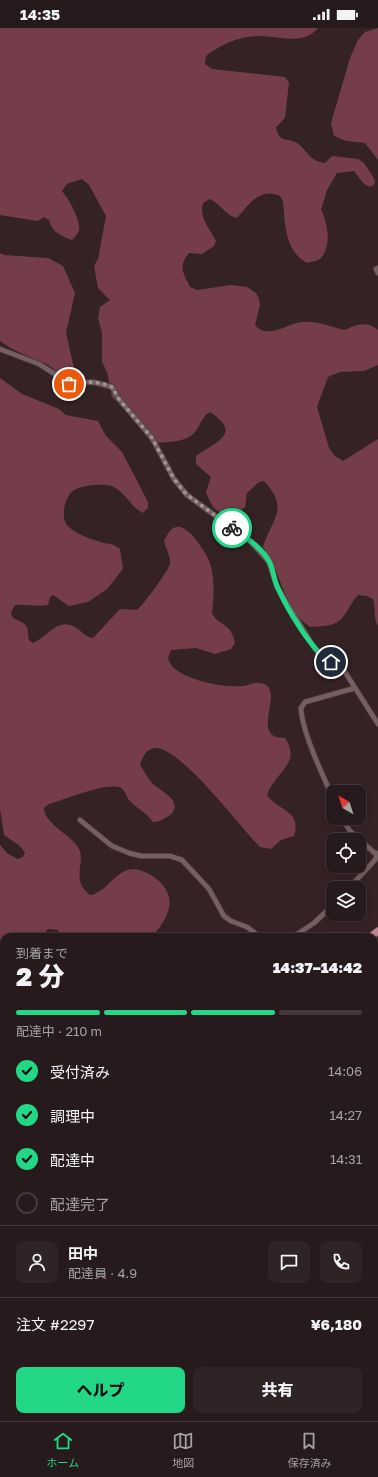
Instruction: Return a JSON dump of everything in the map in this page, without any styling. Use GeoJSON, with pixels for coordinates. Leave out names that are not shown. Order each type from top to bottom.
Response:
{"type":"FeatureCollection","features":[{"type":"Feature","properties":{"kind":"street"},"geometry":{"type":"LineString","coordinates":[[378,268],[376,269],[378,273]]}},
{"type":"Feature","properties":{"kind":"street"},"geometry":{"type":"LineString","coordinates":[[0,349],[39,364],[69,384],[93,382],[112,387],[118,398],[152,438],[174,479],[186,494],[252,542],[266,557],[277,587],[315,649],[323,658],[345,672],[378,724]]}},
{"type":"Feature","properties":{"kind":"street"},"geometry":{"type":"LineString","coordinates":[[326,785],[304,726],[301,708],[305,702],[355,688]]}},
{"type":"Feature","properties":{"kind":"street"},"geometry":{"type":"LineString","coordinates":[[80,820],[112,846],[129,853],[141,856],[170,856],[182,860],[209,889],[224,916],[231,922],[247,927],[255,933]]}},
{"type":"Feature","properties":{"kind":"street"},"geometry":{"type":"LineString","coordinates":[[346,825],[350,831],[378,854],[375,860],[356,881]]}},
{"type":"Feature","properties":{"kind":"street"},"geometry":{"type":"LineString","coordinates":[[300,933],[314,923],[326,912]]}},
{"type":"Feature","properties":{"kind":"shaded area"},"geometry":{"type":"Polygon","coordinates":[[[0,28],[318,28],[312,34],[298,38],[290,39],[253,36],[238,39],[225,44],[206,56],[205,64],[212,69],[285,77],[289,83],[285,118],[276,127],[279,136],[297,143],[312,158],[320,162],[325,163],[332,156],[358,159],[364,163],[375,180],[374,185],[370,187],[364,184],[354,171],[337,173],[327,190],[321,210],[328,235],[324,254],[320,259],[307,263],[300,258],[290,244],[286,228],[283,201],[280,196],[266,194],[260,196],[250,203],[237,218],[230,215],[210,199],[204,202],[202,212],[205,222],[216,241],[214,246],[202,254],[189,253],[184,262],[183,270],[190,287],[197,290],[231,285],[247,287],[256,293],[260,305],[255,325],[266,331],[277,330],[302,322],[319,323],[345,330],[354,326],[366,324],[378,330],[378,365],[364,371],[340,372],[328,377],[317,407],[329,448],[335,456],[343,461],[378,439],[378,626],[376,623],[373,599],[367,596],[358,595],[347,612],[336,623],[310,627],[297,615],[284,593],[274,566],[263,547],[277,514],[276,499],[264,481],[259,482],[247,493],[245,507],[234,516],[223,514],[213,506],[206,492],[211,477],[196,464],[196,456],[218,442],[223,437],[225,426],[220,420],[210,412],[191,436],[181,440],[152,443],[126,410],[112,397],[107,372],[102,362],[102,333],[98,318],[100,307],[110,300],[98,288],[94,266],[98,259],[106,216],[89,185],[82,179],[67,184],[62,191],[77,217],[79,228],[72,240],[57,233],[50,224],[49,220],[44,217],[38,221],[0,215],[0,28]]]}},
{"type":"Feature","properties":{"kind":"shaded area"},"geometry":{"type":"Polygon","coordinates":[[[378,28],[378,160],[365,143],[346,141],[334,136],[331,123],[350,58],[358,40],[365,32],[378,28]]]}},
{"type":"Feature","properties":{"kind":"shaded area"},"geometry":{"type":"Polygon","coordinates":[[[0,253],[4,255],[48,258],[63,266],[75,293],[66,333],[74,368],[73,375],[69,378],[60,375],[48,365],[5,345],[0,341],[0,253]]]}},
{"type":"Feature","properties":{"kind":"shaded area"},"geometry":{"type":"Polygon","coordinates":[[[0,378],[22,394],[59,409],[66,415],[98,421],[106,436],[122,452],[148,502],[148,508],[143,513],[138,510],[118,489],[107,485],[86,486],[74,490],[65,503],[64,514],[67,524],[73,530],[85,536],[97,541],[112,544],[120,549],[123,569],[107,589],[88,602],[69,606],[53,595],[50,597],[48,605],[15,605],[11,612],[13,618],[25,624],[27,627],[29,640],[33,643],[52,629],[63,625],[75,627],[93,638],[120,609],[137,610],[140,607],[156,587],[169,567],[170,563],[164,541],[167,535],[176,527],[181,527],[186,530],[196,540],[210,563],[214,588],[212,613],[231,631],[235,643],[231,649],[215,654],[196,648],[171,650],[168,659],[172,666],[180,673],[207,683],[227,686],[244,686],[259,683],[267,686],[271,693],[268,722],[269,730],[274,736],[285,738],[289,747],[290,755],[289,761],[285,768],[267,795],[292,816],[296,827],[294,836],[281,840],[271,849],[260,847],[195,774],[167,751],[156,748],[150,749],[144,755],[140,764],[152,783],[167,795],[174,803],[175,808],[173,812],[167,817],[153,822],[130,801],[123,789],[115,787],[96,789],[49,804],[44,808],[48,819],[79,849],[81,854],[81,883],[90,895],[101,890],[127,870],[134,869],[144,872],[159,881],[165,888],[170,902],[166,916],[155,933],[59,933],[58,930],[48,929],[44,933],[0,933],[0,845],[8,854],[18,859],[23,857],[25,853],[20,846],[4,835],[0,809],[0,378]]]}},
{"type":"Feature","properties":{"kind":"way so far"},"geometry":{"type":"LineString","coordinates":[[69,384],[75,385],[93,382],[112,387],[118,398],[132,412],[152,438],[174,479],[186,494],[232,528]]}},
{"type":"Feature","properties":{"kind":"route"},"geometry":{"type":"LineString","coordinates":[[232,528],[252,542],[269,562],[277,587],[294,616],[315,649],[323,658],[331,662]]}}]}
